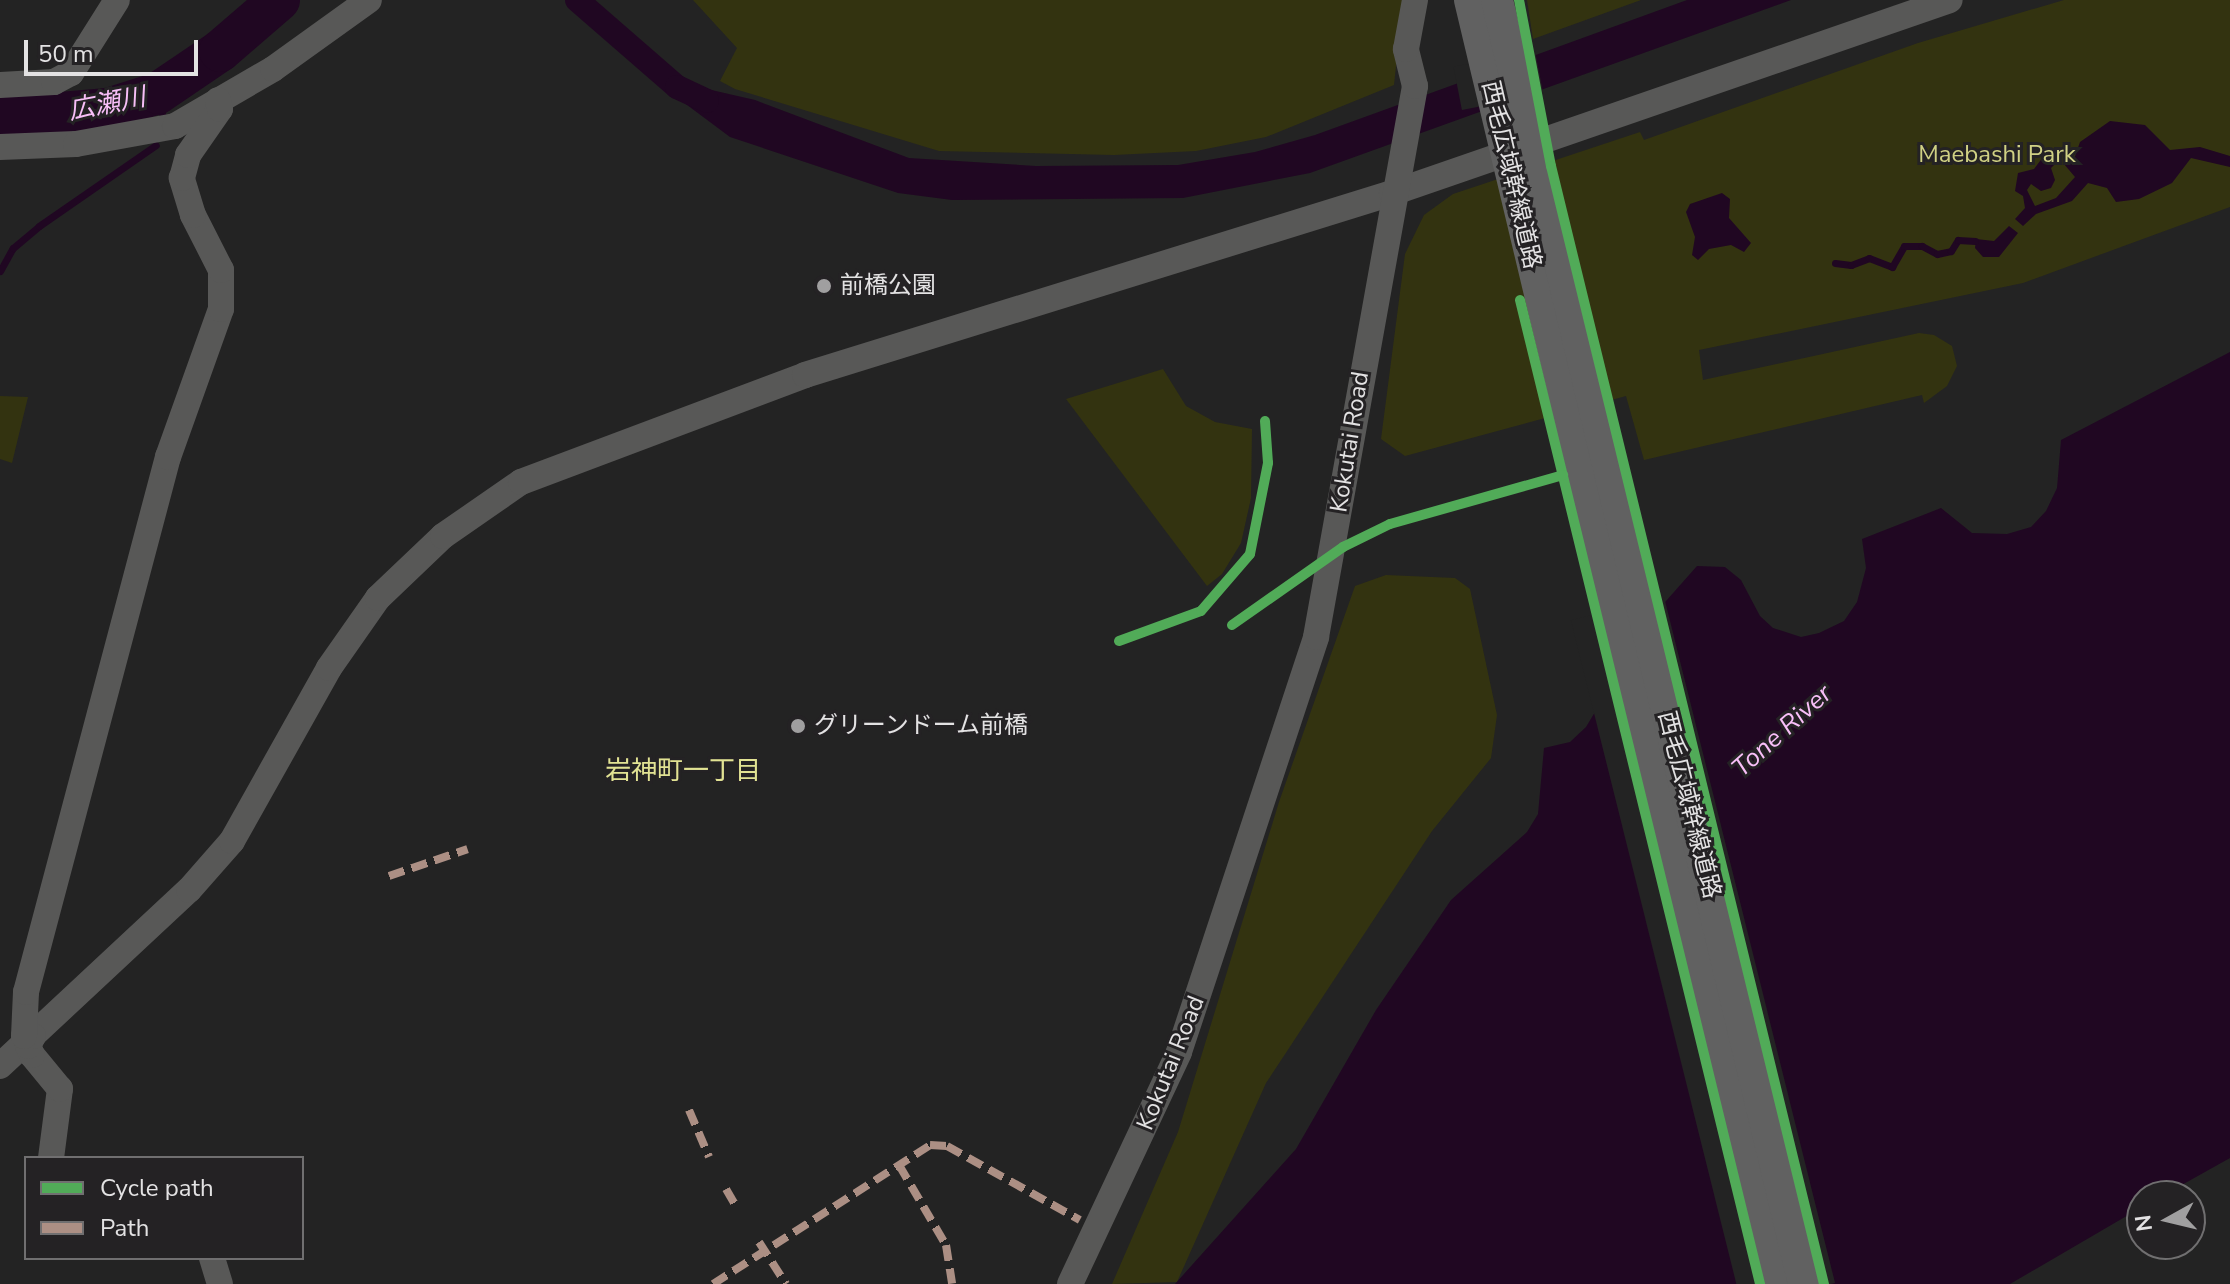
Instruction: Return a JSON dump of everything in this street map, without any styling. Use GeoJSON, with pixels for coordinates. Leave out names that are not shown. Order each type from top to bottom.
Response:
{"type":"FeatureCollection","features":[{"type":"Feature","properties":{"kind":"main road","name":"西毛広域幹線道路"},"geometry":{"type":"LineString","coordinates":[[1470,0],[1776,1284]]}},
{"type":"Feature","properties":{"kind":"main road","name":"西毛広域幹線道路"},"geometry":{"type":"LineString","coordinates":[[1497,0],[1804,1284]]}},
{"type":"Feature","properties":{"kind":"street"},"geometry":{"type":"LineString","coordinates":[[0,85],[54,82],[71,73],[117,0]]}},
{"type":"Feature","properties":{"kind":"street"},"geometry":{"type":"LineString","coordinates":[[0,147],[153,133],[273,69],[369,0]]}},
{"type":"Feature","properties":{"kind":"street"},"geometry":{"type":"LineString","coordinates":[[1413,76],[1406,49],[1415,0]]}},
{"type":"Feature","properties":{"kind":"street"},"geometry":{"type":"LineString","coordinates":[[1413,76],[1428,0]]}},
{"type":"Feature","properties":{"kind":"street"},"geometry":{"type":"LineString","coordinates":[[0,1066],[189,890],[235,838],[329,668],[378,598],[443,536],[521,482],[805,375],[1392,193],[1950,0]]}},
{"type":"Feature","properties":{"kind":"street","name":"Kokutai Road"},"geometry":{"type":"LineString","coordinates":[[1070,1284],[1179,1052],[1312,650],[1328,585],[1392,193],[1405,145],[1413,76]]}},
{"type":"Feature","properties":{"kind":"street"},"geometry":{"type":"LineString","coordinates":[[33,1036],[24,1036],[26,992],[168,457],[221,309],[221,270],[193,215],[182,178],[188,155],[220,109],[218,100]]}},
{"type":"Feature","properties":{"kind":"street"},"geometry":{"type":"LineString","coordinates":[[33,1036],[28,1046],[32,1055],[57,1081],[62,1098],[51,1156]]}},
{"type":"Feature","properties":{"kind":"street"},"geometry":{"type":"LineString","coordinates":[[213,1260],[220,1284]]}},
{"type":"Feature","properties":{"kind":"green space"},"geometry":{"type":"Polygon","coordinates":[[[693,0],[1403,0],[1394,85],[1266,137],[1196,151],[1114,155],[939,151],[735,89],[720,81],[737,48],[693,0]]]}},
{"type":"Feature","properties":{"kind":"green space"},"geometry":{"type":"Polygon","coordinates":[[[1527,0],[1641,0],[1533,39],[1527,0]]]}},
{"type":"Feature","properties":{"kind":"green space","name":"Maebashi Park"},"geometry":{"type":"Polygon","coordinates":[[[2064,0],[2230,0],[2230,207],[2023,283],[1699,350],[1703,380],[1919,333],[1934,335],[1952,346],[1957,366],[1947,386],[1924,403],[1922,395],[1644,460],[1626,396],[1405,456],[1381,439],[1405,254],[1424,215],[1453,194],[1640,132],[1644,140],[1918,43],[2064,0]]]}},
{"type":"Feature","properties":{"kind":"green space"},"geometry":{"type":"Polygon","coordinates":[[[1163,369],[1186,406],[1215,422],[1252,429],[1251,498],[1241,543],[1222,574],[1207,586],[1066,399],[1163,369]]]}},
{"type":"Feature","properties":{"kind":"green space"},"geometry":{"type":"Polygon","coordinates":[[[0,396],[28,397],[12,463],[0,459],[0,396]]]}},
{"type":"Feature","properties":{"kind":"green space"},"geometry":{"type":"Polygon","coordinates":[[[1386,575],[1455,578],[1470,589],[1497,715],[1491,758],[1432,831],[1266,1083],[1177,1282],[1112,1284],[1178,1132],[1279,802],[1355,586],[1386,575]]]}},
{"type":"Feature","properties":{"kind":"water"},"geometry":{"type":"Polygon","coordinates":[[[1687,0],[1791,0],[1310,173],[1183,198],[952,200],[898,193],[730,137],[671,93],[681,83],[755,100],[909,158],[1036,166],[1178,165],[1255,152],[1315,135],[1687,0]]]}},
{"type":"Feature","properties":{"kind":"water"},"geometry":{"type":"Polygon","coordinates":[[[2110,121],[2145,125],[2170,150],[2200,147],[2230,156],[2230,167],[2191,158],[2172,183],[2139,199],[2116,202],[2107,188],[2088,183],[2072,201],[2036,214],[2023,226],[2015,219],[2025,208],[2023,196],[2015,191],[2018,173],[2034,169],[2043,157],[2058,161],[2051,168],[2055,180],[2051,188],[2041,191],[2031,184],[2027,190],[2035,206],[2056,198],[2075,177],[2064,164],[2073,162],[2080,142],[2110,121]]]}},
{"type":"Feature","properties":{"kind":"water"},"geometry":{"type":"Polygon","coordinates":[[[1722,193],[1730,199],[1729,218],[1751,243],[1744,252],[1731,245],[1709,249],[1698,260],[1692,255],[1695,237],[1686,212],[1690,204],[1722,193]]]}},
{"type":"Feature","properties":{"kind":"water"},"geometry":{"type":"Polygon","coordinates":[[[2009,226],[2018,233],[1999,257],[1983,257],[1975,248],[1976,239],[1994,241],[2009,226]]]}},
{"type":"Feature","properties":{"kind":"water","name":"Tone River"},"geometry":{"type":"Polygon","coordinates":[[[2230,352],[2230,1158],[2191,1180],[2126,1180],[2126,1216],[2010,1284],[1175,1284],[1296,1149],[1376,1010],[1451,900],[1527,832],[1538,814],[1544,748],[1570,742],[1586,727],[1595,712],[1589,688],[1697,566],[1725,567],[1741,580],[1760,616],[1773,628],[1801,637],[1819,633],[1844,621],[1857,602],[1866,568],[1862,539],[1941,508],[1972,533],[2007,534],[2031,527],[2046,511],[2057,488],[2061,440],[2230,352]]]}},
{"type":"Feature","properties":{"kind":"pier"},"geometry":{"type":"Polygon","coordinates":[[[1535,51],[1543,94],[1462,110],[1454,67],[1535,51]]]}},
{"type":"Feature","properties":{"kind":"pier"},"geometry":{"type":"Polygon","coordinates":[[[1664,597],[1835,1283],[1736,1284],[1571,620],[1664,597]]]}},
{"type":"Feature","properties":{"kind":"waterway","name":"広瀬川"},"geometry":{"type":"LineString","coordinates":[[0,118],[108,109],[158,93],[220,51],[279,0]]}},
{"type":"Feature","properties":{"kind":"waterway"},"geometry":{"type":"LineString","coordinates":[[577,0],[677,87],[707,101]]}},
{"type":"Feature","properties":{"kind":"waterway"},"geometry":{"type":"LineString","coordinates":[[158,93],[164,124]]}},
{"type":"Feature","properties":{"kind":"waterway"},"geometry":{"type":"LineString","coordinates":[[0,271],[13,248],[39,226],[156,145]]}},
{"type":"Feature","properties":{"kind":"waterway"},"geometry":{"type":"LineString","coordinates":[[1835,263],[1851,265],[1869,258],[1892,267],[1904,246],[1922,246],[1937,254],[1951,251],[1958,240],[1975,241]]}},
{"type":"Feature","properties":{"kind":"marked path"},"geometry":{"type":"LineString","coordinates":[[389,876],[468,849]]}},
{"type":"Feature","properties":{"kind":"marked path"},"geometry":{"type":"LineString","coordinates":[[689,1110],[709,1157]]}},
{"type":"Feature","properties":{"kind":"marked path"},"geometry":{"type":"LineString","coordinates":[[713,1284],[930,1145],[947,1146],[1080,1220]]}},
{"type":"Feature","properties":{"kind":"marked path"},"geometry":{"type":"LineString","coordinates":[[899,1165],[946,1245],[952,1284]]}},
{"type":"Feature","properties":{"kind":"marked path"},"geometry":{"type":"LineString","coordinates":[[726,1189],[736,1206]]}},
{"type":"Feature","properties":{"kind":"marked path"},"geometry":{"type":"LineString","coordinates":[[759,1242],[786,1284]]}},
{"type":"Feature","properties":{"kind":"cycle path"},"geometry":{"type":"LineString","coordinates":[[1519,0],[1551,166],[1824,1284]]}},
{"type":"Feature","properties":{"kind":"cycle path"},"geometry":{"type":"LineString","coordinates":[[1520,300],[1760,1284]]}},
{"type":"Feature","properties":{"kind":"cycle path"},"geometry":{"type":"LineString","coordinates":[[1119,641],[1201,611],[1250,554],[1268,463],[1265,421]]}},
{"type":"Feature","properties":{"kind":"cycle path"},"geometry":{"type":"LineString","coordinates":[[1232,625],[1343,547],[1390,524],[1563,475]]}},
{"type":"Feature","properties":{"kind":"place","name":"前橋公園"},"geometry":{"type":"Point","coordinates":[824,286]}},
{"type":"Feature","properties":{"kind":"place","name":"グリーンドーム前橋"},"geometry":{"type":"Point","coordinates":[798,726]}},
{"type":"Feature","properties":{"kind":"district","name":"岩神町一丁目"},"geometry":{"type":"Point","coordinates":[683,771]}}]}
